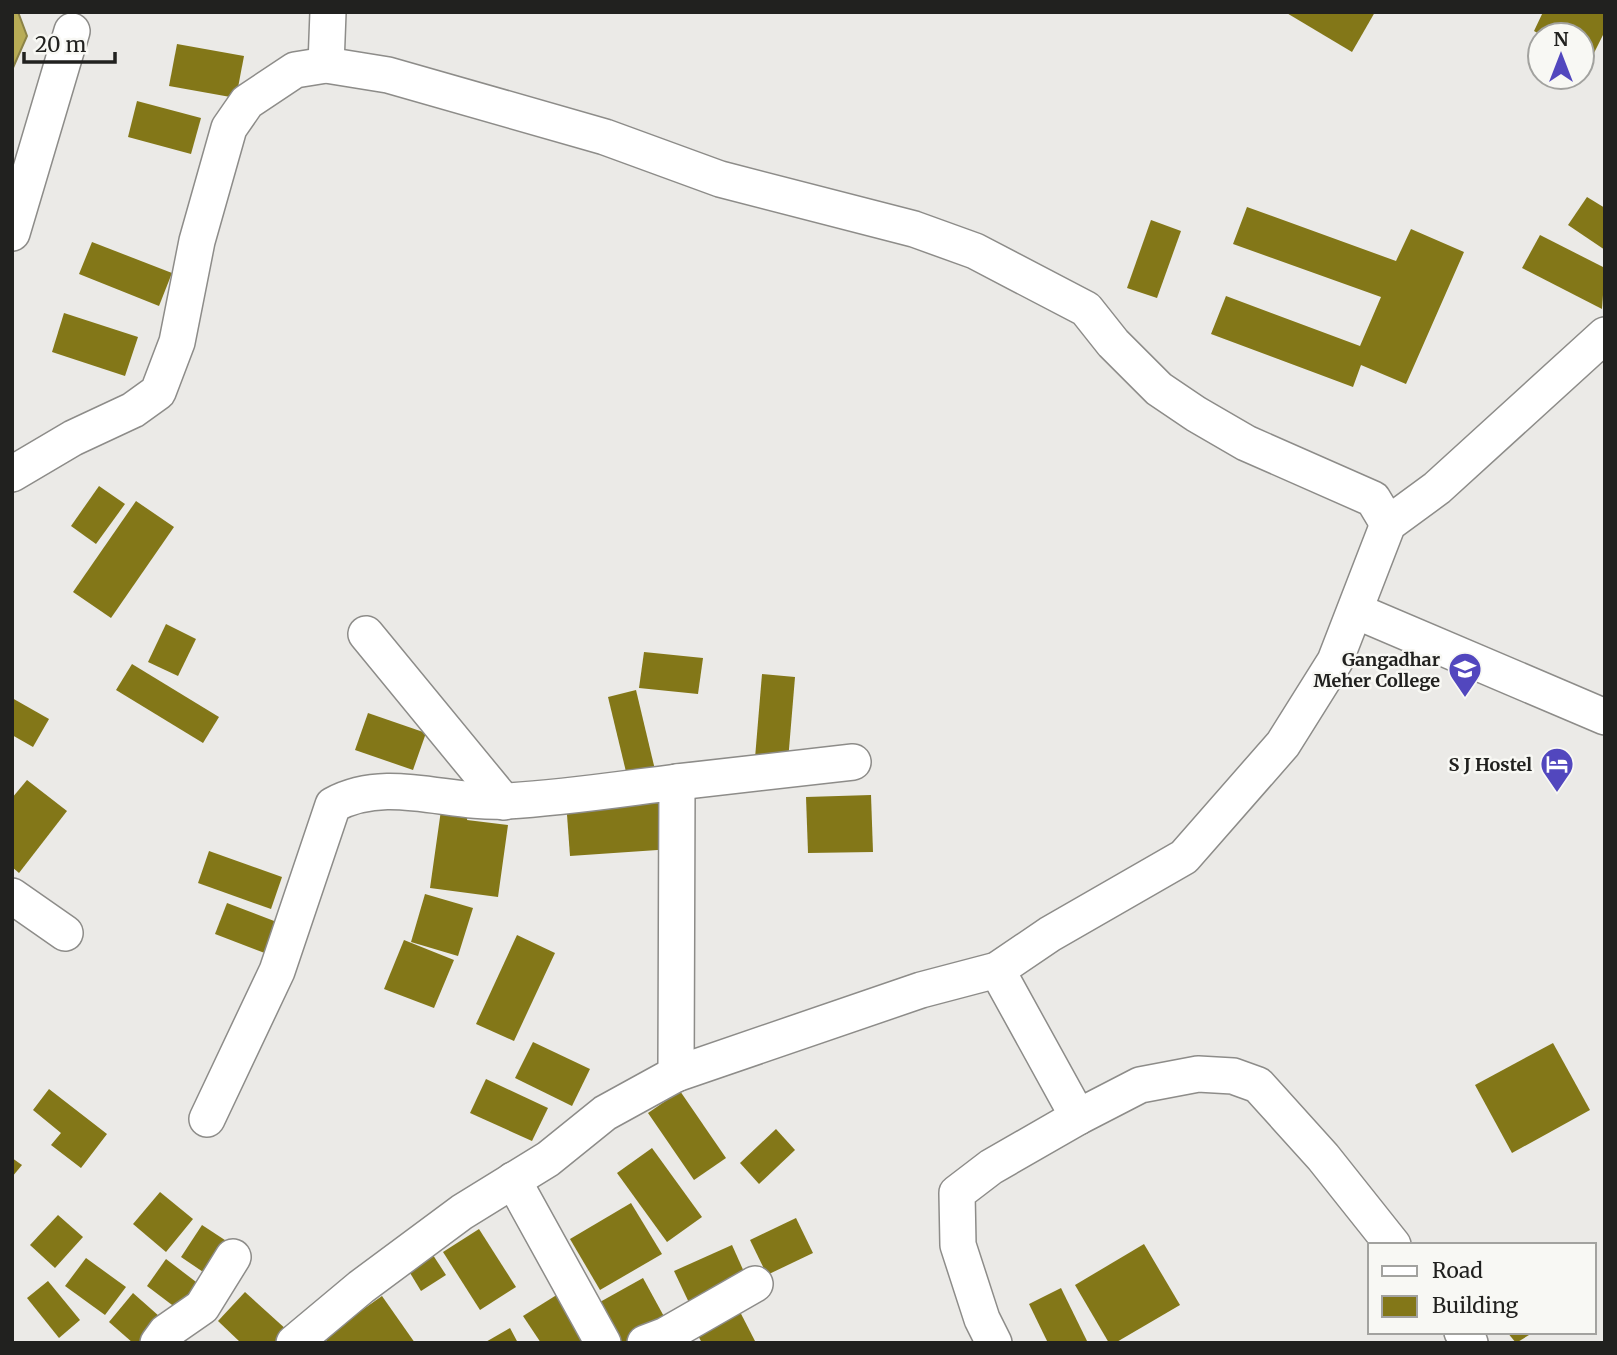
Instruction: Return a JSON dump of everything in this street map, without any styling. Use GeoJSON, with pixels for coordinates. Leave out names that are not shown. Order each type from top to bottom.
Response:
{"type":"FeatureCollection","features":[{"type":"Feature","properties":{"kind":"street"},"geometry":{"type":"LineString","coordinates":[[326,65],[328,12]]}},
{"type":"Feature","properties":{"kind":"street"},"geometry":{"type":"LineString","coordinates":[[12,233],[72,31]]}},
{"type":"Feature","properties":{"kind":"street"},"geometry":{"type":"LineString","coordinates":[[12,474],[73,438],[133,410],[158,393],[177,342],[197,241],[229,128],[247,102],[295,70],[326,65],[388,75],[605,137],[720,179],[914,229],[975,251],[1086,309],[1112,343],[1160,389],[1196,414],[1246,443],[1373,499],[1388,524]]}},
{"type":"Feature","properties":{"kind":"street"},"geometry":{"type":"LineString","coordinates":[[296,1342],[451,1221],[548,1159],[605,1113],[676,1074],[920,990],[997,970],[1051,934],[1184,857],[1283,744],[1335,661],[1388,524],[1437,488],[1605,335]]}},
{"type":"Feature","properties":{"kind":"street"},"geometry":{"type":"LineString","coordinates":[[1356,611],[1605,717]]}},
{"type":"Feature","properties":{"kind":"street"},"geometry":{"type":"LineString","coordinates":[[366,634],[504,802]]}},
{"type":"Feature","properties":{"kind":"street"},"geometry":{"type":"LineString","coordinates":[[207,1119],[277,971],[333,805],[348,797],[395,790],[504,802],[853,762]]}},
{"type":"Feature","properties":{"kind":"street"},"geometry":{"type":"LineString","coordinates":[[676,1074],[677,782]]}},
{"type":"Feature","properties":{"kind":"street"},"geometry":{"type":"LineString","coordinates":[[12,896],[65,933]]}},
{"type":"Feature","properties":{"kind":"street"},"geometry":{"type":"LineString","coordinates":[[997,970],[1078,1117]]}},
{"type":"Feature","properties":{"kind":"street"},"geometry":{"type":"LineString","coordinates":[[993,1343],[982,1319],[958,1245],[957,1193],[991,1167],[1140,1085],[1198,1074],[1233,1076],[1258,1085],[1324,1157],[1391,1243]]}},
{"type":"Feature","properties":{"kind":"street"},"geometry":{"type":"LineString","coordinates":[[513,1181],[603,1343]]}},
{"type":"Feature","properties":{"kind":"street"},"geometry":{"type":"LineString","coordinates":[[158,1343],[166,1332],[202,1307],[233,1257]]}},
{"type":"Feature","properties":{"kind":"street"},"geometry":{"type":"LineString","coordinates":[[645,1343],[666,1335],[755,1284]]}},
{"type":"Feature","properties":{"kind":"shaded area"},"geometry":{"type":"Polygon","coordinates":[[[12,12],[18,12],[27,36],[12,70],[12,12]]]}},
{"type":"Feature","properties":{"kind":"building"},"geometry":{"type":"Polygon","coordinates":[[[1285,12],[1375,12],[1352,52],[1285,12]]]}},
{"type":"Feature","properties":{"kind":"building"},"geometry":{"type":"Polygon","coordinates":[[[1543,12],[1605,12],[1605,31],[1596,49],[1596,21],[1539,21],[1543,12]]]}},
{"type":"Feature","properties":{"kind":"building"},"geometry":{"type":"Polygon","coordinates":[[[177,44],[244,56],[236,98],[169,86],[177,44]]]}},
{"type":"Feature","properties":{"kind":"building"},"geometry":{"type":"Polygon","coordinates":[[[137,101],[201,118],[191,154],[128,137],[137,101]]]}},
{"type":"Feature","properties":{"kind":"building"},"geometry":{"type":"Polygon","coordinates":[[[1587,197],[1605,208],[1605,250],[1568,225],[1587,197]]]}},
{"type":"Feature","properties":{"kind":"building"},"geometry":{"type":"Polygon","coordinates":[[[1247,207],[1396,261],[1411,229],[1464,252],[1406,384],[1361,365],[1353,387],[1211,334],[1226,296],[1360,346],[1381,297],[1233,244],[1247,207]]]}},
{"type":"Feature","properties":{"kind":"building"},"geometry":{"type":"Polygon","coordinates":[[[1151,220],[1181,231],[1157,298],[1127,288],[1151,220]]]}},
{"type":"Feature","properties":{"kind":"building"},"geometry":{"type":"Polygon","coordinates":[[[1540,235],[1605,268],[1602,309],[1522,268],[1540,235]]]}},
{"type":"Feature","properties":{"kind":"building"},"geometry":{"type":"Polygon","coordinates":[[[92,242],[172,273],[159,306],[79,274],[92,242]]]}},
{"type":"Feature","properties":{"kind":"building"},"geometry":{"type":"Polygon","coordinates":[[[64,313],[138,337],[125,376],[52,352],[64,313]]]}},
{"type":"Feature","properties":{"kind":"building"},"geometry":{"type":"Polygon","coordinates":[[[99,486],[125,504],[96,544],[71,526],[99,486]]]}},
{"type":"Feature","properties":{"kind":"building"},"geometry":{"type":"Polygon","coordinates":[[[136,501],[174,527],[111,618],[73,592],[136,501]]]}},
{"type":"Feature","properties":{"kind":"building"},"geometry":{"type":"Polygon","coordinates":[[[166,624],[196,639],[178,676],[148,662],[166,624]]]}},
{"type":"Feature","properties":{"kind":"building"},"geometry":{"type":"Polygon","coordinates":[[[644,652],[703,658],[698,694],[639,688],[644,652]]]}},
{"type":"Feature","properties":{"kind":"building"},"geometry":{"type":"Polygon","coordinates":[[[132,664],[219,717],[203,743],[116,690],[132,664]]]}},
{"type":"Feature","properties":{"kind":"building"},"geometry":{"type":"Polygon","coordinates":[[[762,674],[795,677],[788,761],[755,758],[762,674]]]}},
{"type":"Feature","properties":{"kind":"building"},"geometry":{"type":"Polygon","coordinates":[[[636,690],[656,774],[628,780],[608,697],[636,690]]]}},
{"type":"Feature","properties":{"kind":"building"},"geometry":{"type":"Polygon","coordinates":[[[12,698],[49,719],[33,747],[12,735],[12,698]]]}},
{"type":"Feature","properties":{"kind":"building"},"geometry":{"type":"Polygon","coordinates":[[[368,713],[426,733],[413,770],[355,750],[368,713]]]}},
{"type":"Feature","properties":{"kind":"building"},"geometry":{"type":"Polygon","coordinates":[[[27,780],[67,811],[19,873],[12,867],[12,798],[27,780]]]}},
{"type":"Feature","properties":{"kind":"building"},"geometry":{"type":"Polygon","coordinates":[[[668,794],[672,849],[570,856],[566,801],[668,794]]]}},
{"type":"Feature","properties":{"kind":"building"},"geometry":{"type":"Polygon","coordinates":[[[871,795],[873,852],[808,853],[806,797],[871,795]]]}},
{"type":"Feature","properties":{"kind":"building"},"geometry":{"type":"Polygon","coordinates":[[[443,796],[470,800],[467,820],[508,825],[498,897],[430,888],[443,796]]]}},
{"type":"Feature","properties":{"kind":"building"},"geometry":{"type":"Polygon","coordinates":[[[209,851],[282,877],[271,909],[198,883],[209,851]]]}},
{"type":"Feature","properties":{"kind":"building"},"geometry":{"type":"Polygon","coordinates":[[[425,894],[473,908],[458,956],[411,942],[425,894]]]}},
{"type":"Feature","properties":{"kind":"building"},"geometry":{"type":"Polygon","coordinates":[[[227,903],[282,924],[270,955],[215,934],[227,903]]]}},
{"type":"Feature","properties":{"kind":"building"},"geometry":{"type":"Polygon","coordinates":[[[517,935],[555,953],[514,1041],[476,1024],[517,935]]]}},
{"type":"Feature","properties":{"kind":"building"},"geometry":{"type":"Polygon","coordinates":[[[404,940],[454,960],[434,1008],[384,989],[404,940]]]}},
{"type":"Feature","properties":{"kind":"building"},"geometry":{"type":"Polygon","coordinates":[[[533,1042],[590,1069],[572,1106],[515,1078],[533,1042]]]}},
{"type":"Feature","properties":{"kind":"building"},"geometry":{"type":"Polygon","coordinates":[[[1553,1043],[1590,1110],[1512,1153],[1475,1085],[1553,1043]]]}},
{"type":"Feature","properties":{"kind":"building"},"geometry":{"type":"Polygon","coordinates":[[[486,1079],[548,1108],[532,1141],[470,1113],[486,1079]]]}},
{"type":"Feature","properties":{"kind":"building"},"geometry":{"type":"Polygon","coordinates":[[[49,1089],[107,1134],[81,1168],[51,1145],[61,1133],[33,1110],[49,1089]]]}},
{"type":"Feature","properties":{"kind":"building"},"geometry":{"type":"Polygon","coordinates":[[[680,1091],[726,1158],[694,1180],[648,1113],[680,1091]]]}},
{"type":"Feature","properties":{"kind":"building"},"geometry":{"type":"Polygon","coordinates":[[[776,1129],[795,1150],[759,1184],[740,1163],[776,1129]]]}},
{"type":"Feature","properties":{"kind":"building"},"geometry":{"type":"Polygon","coordinates":[[[652,1148],[702,1217],[667,1242],[617,1173],[652,1148]]]}},
{"type":"Feature","properties":{"kind":"building"},"geometry":{"type":"Polygon","coordinates":[[[12,1158],[22,1165],[12,1177],[12,1158]]]}},
{"type":"Feature","properties":{"kind":"building"},"geometry":{"type":"Polygon","coordinates":[[[160,1192],[193,1219],[166,1252],[133,1224],[160,1192]]]}},
{"type":"Feature","properties":{"kind":"building"},"geometry":{"type":"Polygon","coordinates":[[[631,1203],[662,1254],[600,1290],[570,1239],[631,1203]]]}},
{"type":"Feature","properties":{"kind":"building"},"geometry":{"type":"Polygon","coordinates":[[[58,1215],[83,1237],[55,1268],[30,1245],[58,1215]]]}},
{"type":"Feature","properties":{"kind":"building"},"geometry":{"type":"Polygon","coordinates":[[[796,1218],[813,1253],[767,1275],[750,1240],[796,1218]]]}},
{"type":"Feature","properties":{"kind":"building"},"geometry":{"type":"Polygon","coordinates":[[[202,1225],[234,1246],[212,1278],[181,1257],[202,1225]]]}},
{"type":"Feature","properties":{"kind":"building"},"geometry":{"type":"Polygon","coordinates":[[[479,1229],[516,1287],[480,1310],[443,1252],[479,1229]]]}},
{"type":"Feature","properties":{"kind":"building"},"geometry":{"type":"Polygon","coordinates":[[[1144,1244],[1180,1305],[1115,1343],[1109,1343],[1075,1285],[1144,1244]]]}},
{"type":"Feature","properties":{"kind":"building"},"geometry":{"type":"Polygon","coordinates":[[[732,1245],[749,1283],[692,1309],[674,1271],[732,1245]]]}},
{"type":"Feature","properties":{"kind":"building"},"geometry":{"type":"Polygon","coordinates":[[[431,1252],[446,1275],[421,1291],[407,1268],[431,1252]]]}},
{"type":"Feature","properties":{"kind":"building"},"geometry":{"type":"Polygon","coordinates":[[[86,1258],[126,1287],[105,1315],[65,1286],[86,1258]]]}},
{"type":"Feature","properties":{"kind":"building"},"geometry":{"type":"Polygon","coordinates":[[[166,1259],[204,1288],[184,1314],[147,1286],[166,1259]]]}},
{"type":"Feature","properties":{"kind":"building"},"geometry":{"type":"Polygon","coordinates":[[[643,1278],[667,1322],[629,1343],[610,1343],[591,1307],[643,1278]]]}},
{"type":"Feature","properties":{"kind":"building"},"geometry":{"type":"Polygon","coordinates":[[[48,1281],[80,1320],[59,1338],[27,1298],[48,1281]]]}},
{"type":"Feature","properties":{"kind":"building"},"geometry":{"type":"Polygon","coordinates":[[[1061,1288],[1088,1343],[1048,1343],[1029,1304],[1061,1288]]]}},
{"type":"Feature","properties":{"kind":"building"},"geometry":{"type":"Polygon","coordinates":[[[563,1291],[597,1343],[541,1343],[523,1316],[563,1291]]]}},
{"type":"Feature","properties":{"kind":"building"},"geometry":{"type":"Polygon","coordinates":[[[245,1292],[288,1331],[277,1343],[241,1343],[218,1321],[245,1292]]]}},
{"type":"Feature","properties":{"kind":"building"},"geometry":{"type":"Polygon","coordinates":[[[133,1293],[168,1324],[152,1343],[133,1343],[109,1322],[133,1293]]]}},
{"type":"Feature","properties":{"kind":"building"},"geometry":{"type":"Polygon","coordinates":[[[382,1296],[415,1343],[328,1343],[324,1337],[382,1296]]]}},
{"type":"Feature","properties":{"kind":"building"},"geometry":{"type":"Polygon","coordinates":[[[737,1306],[756,1343],[702,1343],[694,1328],[737,1306]]]}},
{"type":"Feature","properties":{"kind":"building"},"geometry":{"type":"Polygon","coordinates":[[[510,1328],[518,1343],[484,1343],[510,1328]]]}},
{"type":"Feature","properties":{"kind":"building"},"geometry":{"type":"Polygon","coordinates":[[[1509,1334],[1531,1334],[1516,1343],[1509,1334]]]}},
{"type":"Feature","properties":{"kind":"place","name":"Gangadhar Meher College"},"geometry":{"type":"Point","coordinates":[1465,699]}},
{"type":"Feature","properties":{"kind":"place","name":"S J Hostel"},"geometry":{"type":"Point","coordinates":[1557,794]}}]}
